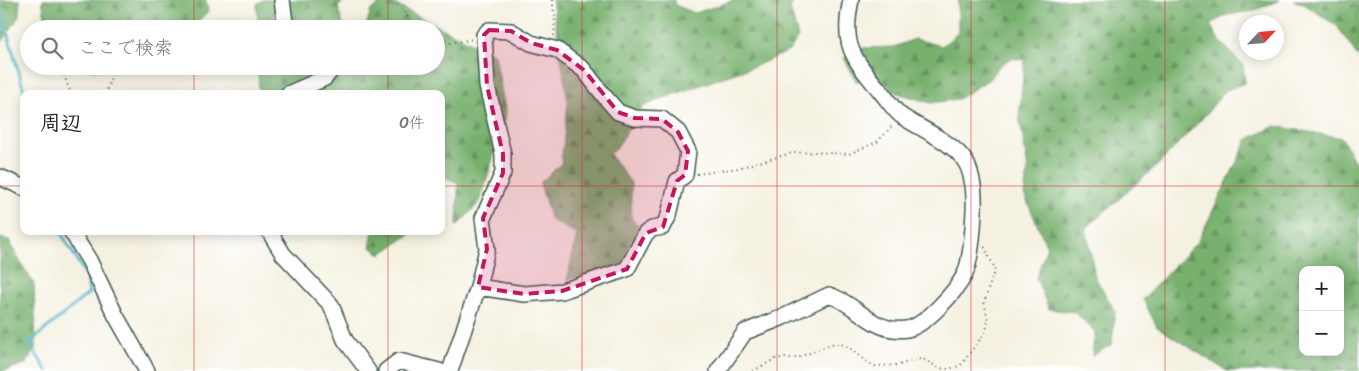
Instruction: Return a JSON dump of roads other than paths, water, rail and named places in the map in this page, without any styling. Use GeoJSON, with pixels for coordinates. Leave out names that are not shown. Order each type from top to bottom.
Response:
{"type":"FeatureCollection","features":[{"type":"Feature","properties":{"kind":"street"},"geometry":{"type":"LineString","coordinates":[[282,0],[285,20]]}},
{"type":"Feature","properties":{"kind":"street"},"geometry":{"type":"LineString","coordinates":[[718,371],[745,332],[781,318],[829,295],[841,299],[874,323],[890,329],[908,329],[929,317],[965,275],[973,240],[973,187],[965,162],[958,153],[902,116],[857,63],[849,44],[847,27],[851,0]]}},
{"type":"Feature","properties":{"kind":"street"},"geometry":{"type":"LineString","coordinates":[[450,371],[478,287],[487,249],[483,218],[503,173],[503,154],[487,86],[484,35],[489,30],[510,30],[530,43],[554,48],[584,70],[618,112],[635,118],[662,119],[678,132],[688,151],[686,175],[677,181],[669,215],[663,227],[646,232],[627,268],[562,291],[524,294],[478,287]]}},
{"type":"Feature","properties":{"kind":"street"},"geometry":{"type":"LineString","coordinates":[[297,90],[325,78],[327,75]]}},
{"type":"Feature","properties":{"kind":"street"},"geometry":{"type":"LineString","coordinates":[[0,177],[20,186]]}},
{"type":"Feature","properties":{"kind":"street"},"geometry":{"type":"LineString","coordinates":[[73,235],[89,260],[116,316],[147,371]]}},
{"type":"Feature","properties":{"kind":"street"},"geometry":{"type":"LineString","coordinates":[[271,235],[283,254],[331,305],[345,340],[368,371]]}},
{"type":"Feature","properties":{"kind":"street"},"geometry":{"type":"LineString","coordinates":[[386,371],[399,361],[439,371]]}},
{"type":"Feature","properties":{"kind":"waterway"},"geometry":{"type":"LineString","coordinates":[[0,7],[24,90]]}},
{"type":"Feature","properties":{"kind":"waterway"},"geometry":{"type":"LineString","coordinates":[[47,371],[29,343],[89,293],[87,277],[62,235]]}}]}
